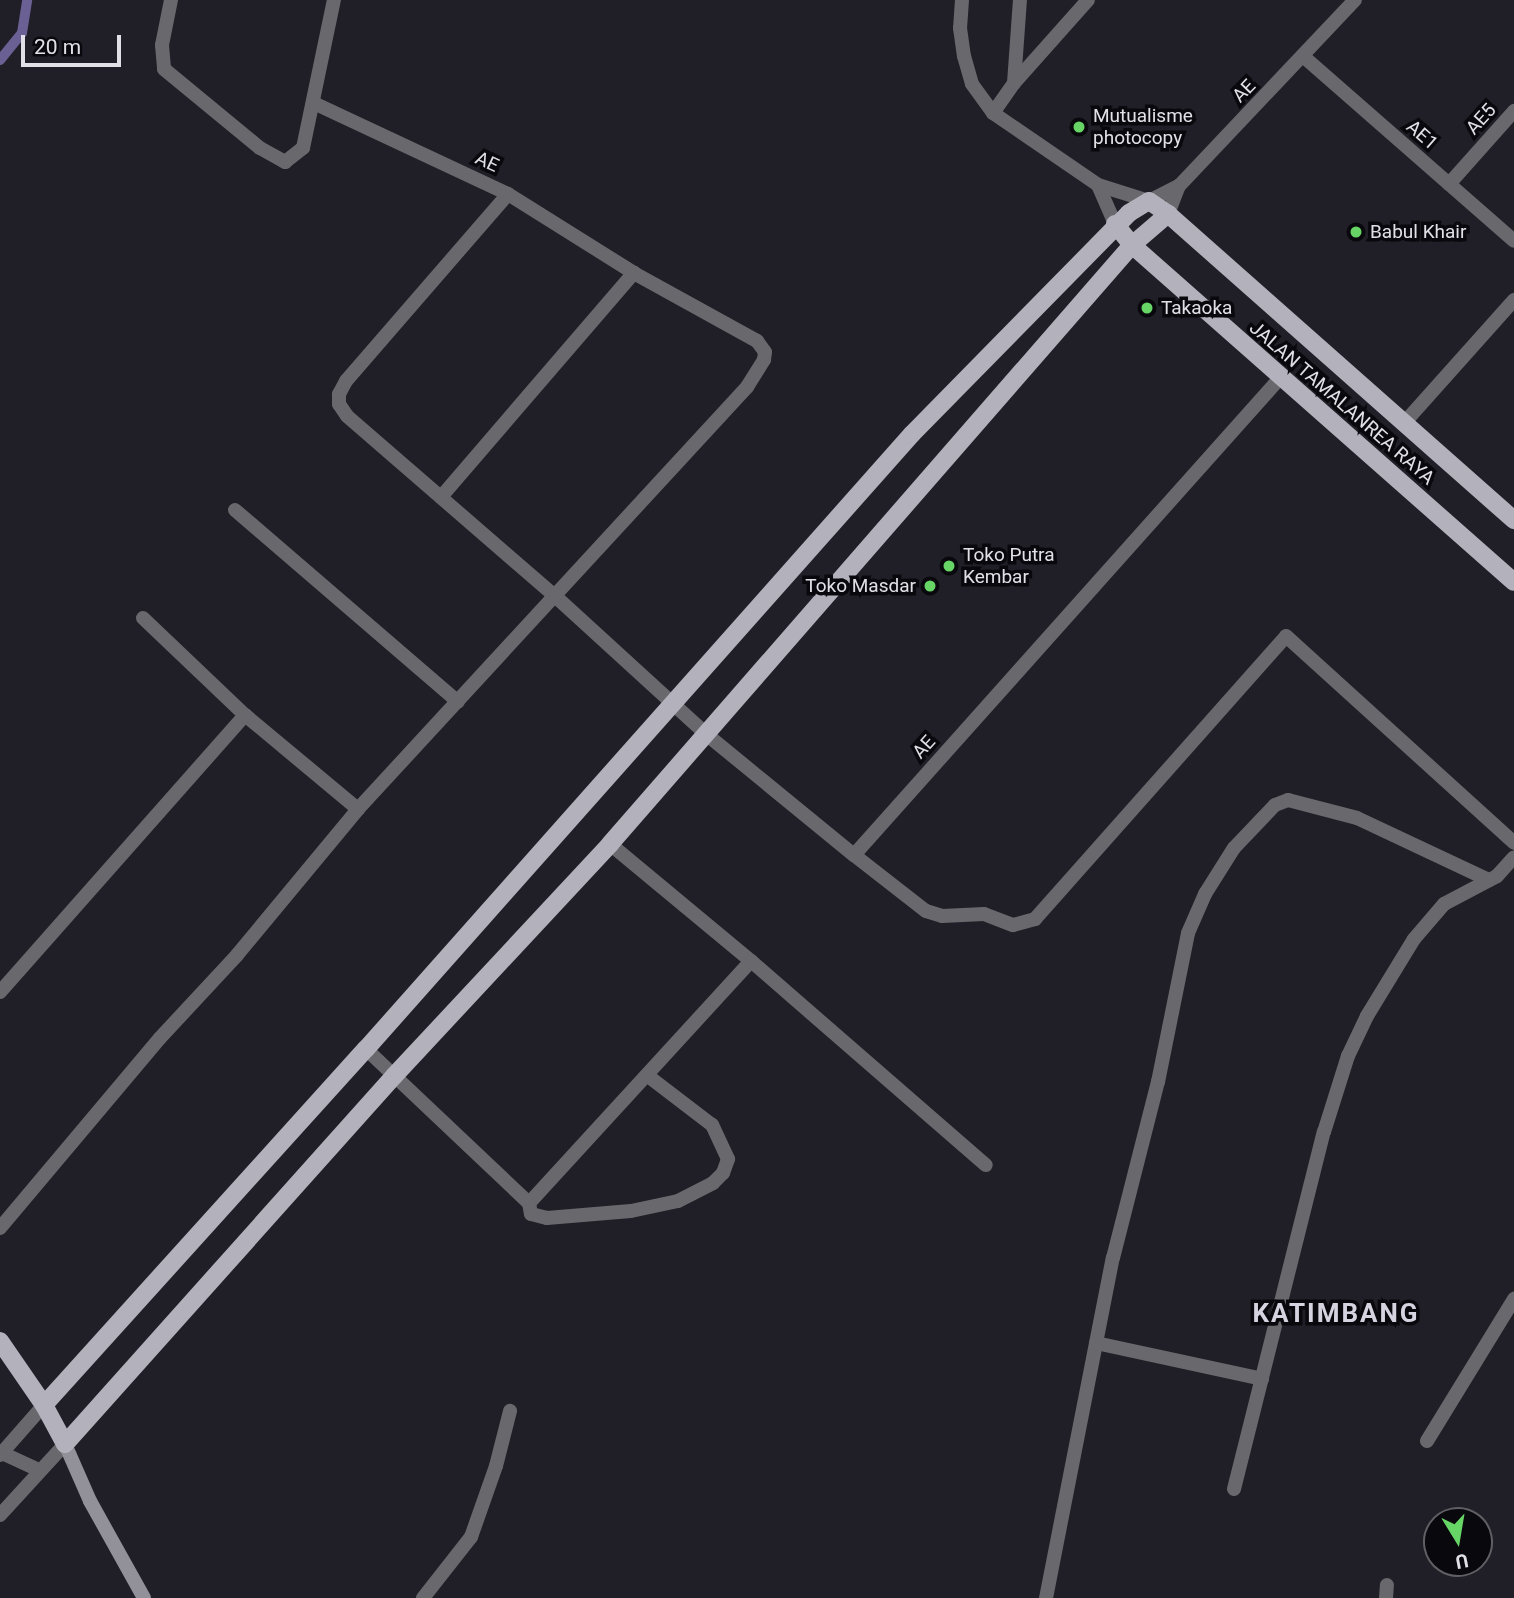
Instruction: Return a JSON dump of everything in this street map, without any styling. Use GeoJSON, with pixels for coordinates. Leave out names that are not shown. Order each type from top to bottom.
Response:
{"type":"FeatureCollection","features":[{"type":"Feature","properties":{"kind":"main road","name":"JALAN TAMALANREA RAYA"},"geometry":{"type":"LineString","coordinates":[[1149,201],[1168,214],[1514,520]]}},
{"type":"Feature","properties":{"kind":"main road"},"geometry":{"type":"LineString","coordinates":[[44,1405],[366,1049],[912,434],[1115,224],[1149,201]]}},
{"type":"Feature","properties":{"kind":"main road"},"geometry":{"type":"LineString","coordinates":[[65,1444],[394,1076],[610,844],[1132,245],[1168,214]]}},
{"type":"Feature","properties":{"kind":"main road","name":"JALAN TAMALANREA RAYA"},"geometry":{"type":"LineString","coordinates":[[1115,224],[1132,245],[1514,582]]}},
{"type":"Feature","properties":{"kind":"main road"},"geometry":{"type":"LineString","coordinates":[[0,1341],[44,1405],[90,1501],[144,1598]]}},
{"type":"Feature","properties":{"kind":"street"},"geometry":{"type":"LineString","coordinates":[[171,0],[162,45],[164,69],[260,148],[285,162],[295,157],[303,148],[334,0]]}},
{"type":"Feature","properties":{"kind":"street"},"geometry":{"type":"LineString","coordinates":[[962,0],[960,28],[964,56],[972,84],[993,113],[1098,185],[1149,201],[1179,186]]}},
{"type":"Feature","properties":{"kind":"street"},"geometry":{"type":"LineString","coordinates":[[1014,83],[1020,0]]}},
{"type":"Feature","properties":{"kind":"street"},"geometry":{"type":"LineString","coordinates":[[993,113],[1014,83],[1088,0]]}},
{"type":"Feature","properties":{"kind":"street","name":"AE"},"geometry":{"type":"LineString","coordinates":[[1168,214],[1179,186],[1304,57],[1355,0]]}},
{"type":"Feature","properties":{"kind":"street","name":"AE1"},"geometry":{"type":"LineString","coordinates":[[1304,57],[1514,241]]}},
{"type":"Feature","properties":{"kind":"street","name":"AE"},"geometry":{"type":"LineString","coordinates":[[314,103],[508,194],[634,273],[757,341],[765,352],[760,369],[747,387],[555,596]]}},
{"type":"Feature","properties":{"kind":"street","name":"AE5"},"geometry":{"type":"LineString","coordinates":[[1449,184],[1514,111]]}},
{"type":"Feature","properties":{"kind":"street"},"geometry":{"type":"LineString","coordinates":[[1098,185],[1115,224]]}},
{"type":"Feature","properties":{"kind":"street"},"geometry":{"type":"LineString","coordinates":[[508,194],[364,359],[339,394],[340,404],[347,416],[555,596],[706,734],[926,911],[942,916],[984,914],[1013,925],[1035,919],[1286,636],[1514,843]]}},
{"type":"Feature","properties":{"kind":"street"},"geometry":{"type":"LineString","coordinates":[[442,497],[634,273]]}},
{"type":"Feature","properties":{"kind":"street"},"geometry":{"type":"LineString","coordinates":[[1405,422],[1514,300]]}},
{"type":"Feature","properties":{"kind":"street","name":"AE"},"geometry":{"type":"LineString","coordinates":[[854,855],[1149,521],[1281,377]]}},
{"type":"Feature","properties":{"kind":"street"},"geometry":{"type":"LineString","coordinates":[[235,510],[458,702]]}},
{"type":"Feature","properties":{"kind":"street"},"geometry":{"type":"LineString","coordinates":[[0,1228],[160,1038],[237,955],[358,809],[555,596]]}},
{"type":"Feature","properties":{"kind":"street"},"geometry":{"type":"LineString","coordinates":[[143,618],[245,715],[358,809]]}},
{"type":"Feature","properties":{"kind":"street"},"geometry":{"type":"LineString","coordinates":[[0,992],[245,715]]}},
{"type":"Feature","properties":{"kind":"street"},"geometry":{"type":"LineString","coordinates":[[1046,1598],[1113,1258],[1158,1082],[1188,933],[1205,894],[1234,848],[1275,805],[1287,800],[1357,818],[1489,880]]}},
{"type":"Feature","properties":{"kind":"street"},"geometry":{"type":"LineString","coordinates":[[610,844],[751,961],[986,1165]]}},
{"type":"Feature","properties":{"kind":"street"},"geometry":{"type":"LineString","coordinates":[[1234,1489],[1324,1132],[1348,1056],[1373,1006],[1414,939],[1444,904],[1489,880],[1514,857]]}},
{"type":"Feature","properties":{"kind":"street"},"geometry":{"type":"LineString","coordinates":[[648,1076],[712,1125],[728,1159],[723,1173],[713,1183],[678,1201],[631,1212],[539,1217],[529,1212],[529,1203],[751,961]]}},
{"type":"Feature","properties":{"kind":"street"},"geometry":{"type":"LineString","coordinates":[[366,1049],[529,1203]]}},
{"type":"Feature","properties":{"kind":"street"},"geometry":{"type":"LineString","coordinates":[[1427,1441],[1514,1299]]}},
{"type":"Feature","properties":{"kind":"street"},"geometry":{"type":"LineString","coordinates":[[1096,1343],[1262,1380]]}},
{"type":"Feature","properties":{"kind":"street"},"geometry":{"type":"LineString","coordinates":[[39,1470],[0,1453],[44,1405]]}},
{"type":"Feature","properties":{"kind":"street"},"geometry":{"type":"LineString","coordinates":[[424,1598],[471,1537],[496,1465],[510,1411]]}},
{"type":"Feature","properties":{"kind":"street"},"geometry":{"type":"LineString","coordinates":[[0,1515],[65,1444]]}},
{"type":"Feature","properties":{"kind":"waterway"},"geometry":{"type":"LineString","coordinates":[[0,60],[22,33],[27,0]]}},
{"type":"Feature","properties":{"kind":"place","name":"Mutualisme photocopy"},"geometry":{"type":"Point","coordinates":[1079,127]}},
{"type":"Feature","properties":{"kind":"place","name":"Babul Khair"},"geometry":{"type":"Point","coordinates":[1356,232]}},
{"type":"Feature","properties":{"kind":"place","name":"Takaoka"},"geometry":{"type":"Point","coordinates":[1147,308]}},
{"type":"Feature","properties":{"kind":"place","name":"Toko Putra Kembar"},"geometry":{"type":"Point","coordinates":[949,566]}},
{"type":"Feature","properties":{"kind":"place","name":"Toko Masdar"},"geometry":{"type":"Point","coordinates":[930,586]}},
{"type":"Feature","properties":{"kind":"district","name":"KATIMBANG"},"geometry":{"type":"Point","coordinates":[1336,1314]}}]}
